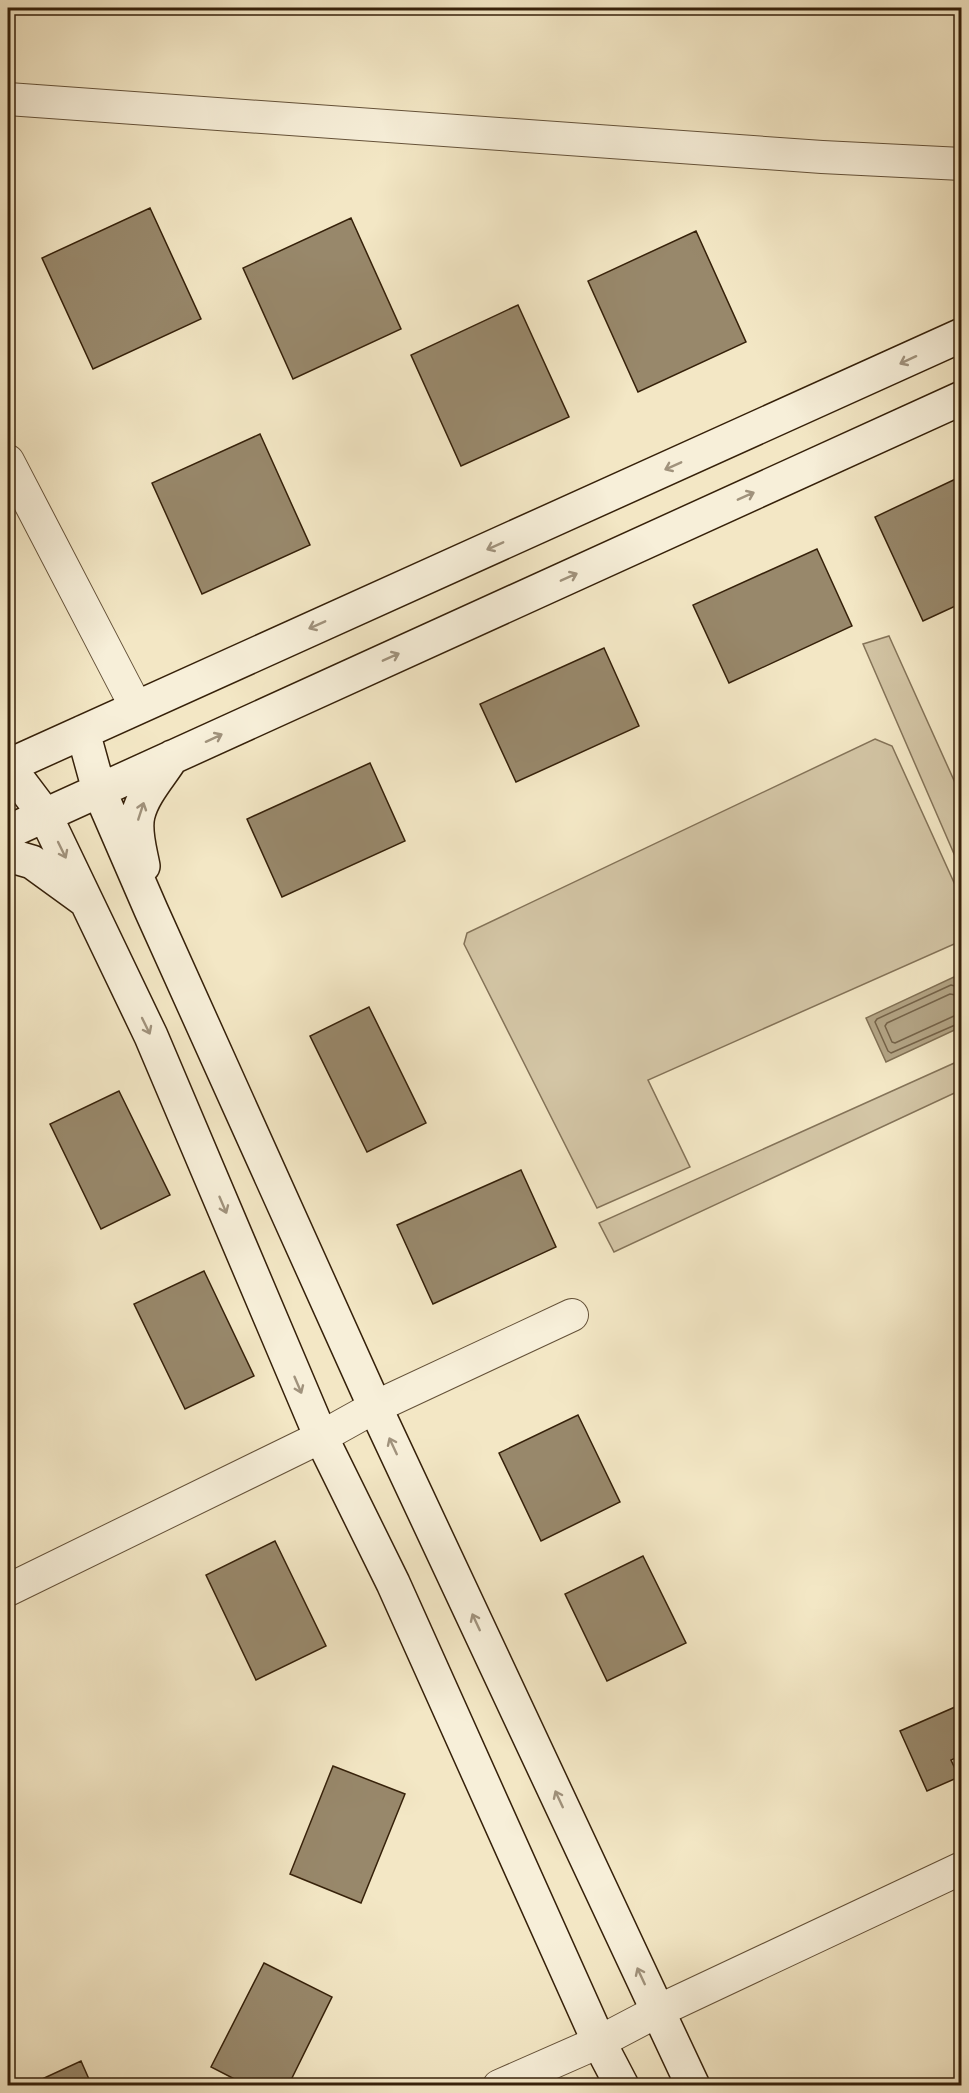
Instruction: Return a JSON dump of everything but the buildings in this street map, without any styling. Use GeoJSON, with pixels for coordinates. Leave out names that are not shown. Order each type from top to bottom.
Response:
{"type":"FeatureCollection","features":[{"type":"Feature","properties":{"kind":"main road"},"geometry":{"type":"LineString","coordinates":[[622,2085],[599,2042],[398,1593],[321,1437],[151,1035],[45,815],[8,766],[962,335]]}},
{"type":"Feature","properties":{"kind":"main road"},"geometry":{"type":"LineString","coordinates":[[8,832],[962,398]]}},
{"type":"Feature","properties":{"kind":"main road"},"geometry":{"type":"LineString","coordinates":[[83,732],[99,790],[375,1407],[693,2085]]}},
{"type":"Feature","properties":{"kind":"main road"},"geometry":{"type":"LineString","coordinates":[[151,910],[137,835],[138,814],[145,798],[172,758]]}},
{"type":"Feature","properties":{"kind":"main road"},"geometry":{"type":"LineString","coordinates":[[8,855],[32,862],[86,901]]}},
{"type":"Feature","properties":{"kind":"street"},"geometry":{"type":"LineString","coordinates":[[8,99],[822,157],[962,164]]}},
{"type":"Feature","properties":{"kind":"street"},"geometry":{"type":"LineString","coordinates":[[8,461],[136,707]]}},
{"type":"Feature","properties":{"kind":"street"},"geometry":{"type":"LineString","coordinates":[[8,1590],[321,1437],[375,1407],[572,1315]]}},
{"type":"Feature","properties":{"kind":"street"},"geometry":{"type":"LineString","coordinates":[[499,2085],[599,2042],[658,2011],[962,1868]]}},
{"type":"Feature","properties":{"kind":"shaded area"},"geometry":{"type":"Polygon","coordinates":[[[889,636],[961,796],[961,870],[863,644],[889,636]]]}},
{"type":"Feature","properties":{"kind":"shaded area"},"geometry":{"type":"Polygon","coordinates":[[[875,739],[892,746],[961,898],[961,941],[648,1080],[690,1167],[597,1208],[464,944],[467,933],[875,739]]]}},
{"type":"Feature","properties":{"kind":"shaded area"},"geometry":{"type":"Polygon","coordinates":[[[961,1060],[961,1090],[614,1252],[599,1223],[961,1060]]]}},
{"type":"Feature","properties":{"kind":"water"},"geometry":{"type":"Polygon","coordinates":[[[956,976],[961,988],[961,1027],[886,1062],[866,1018],[956,976]]]}}]}
